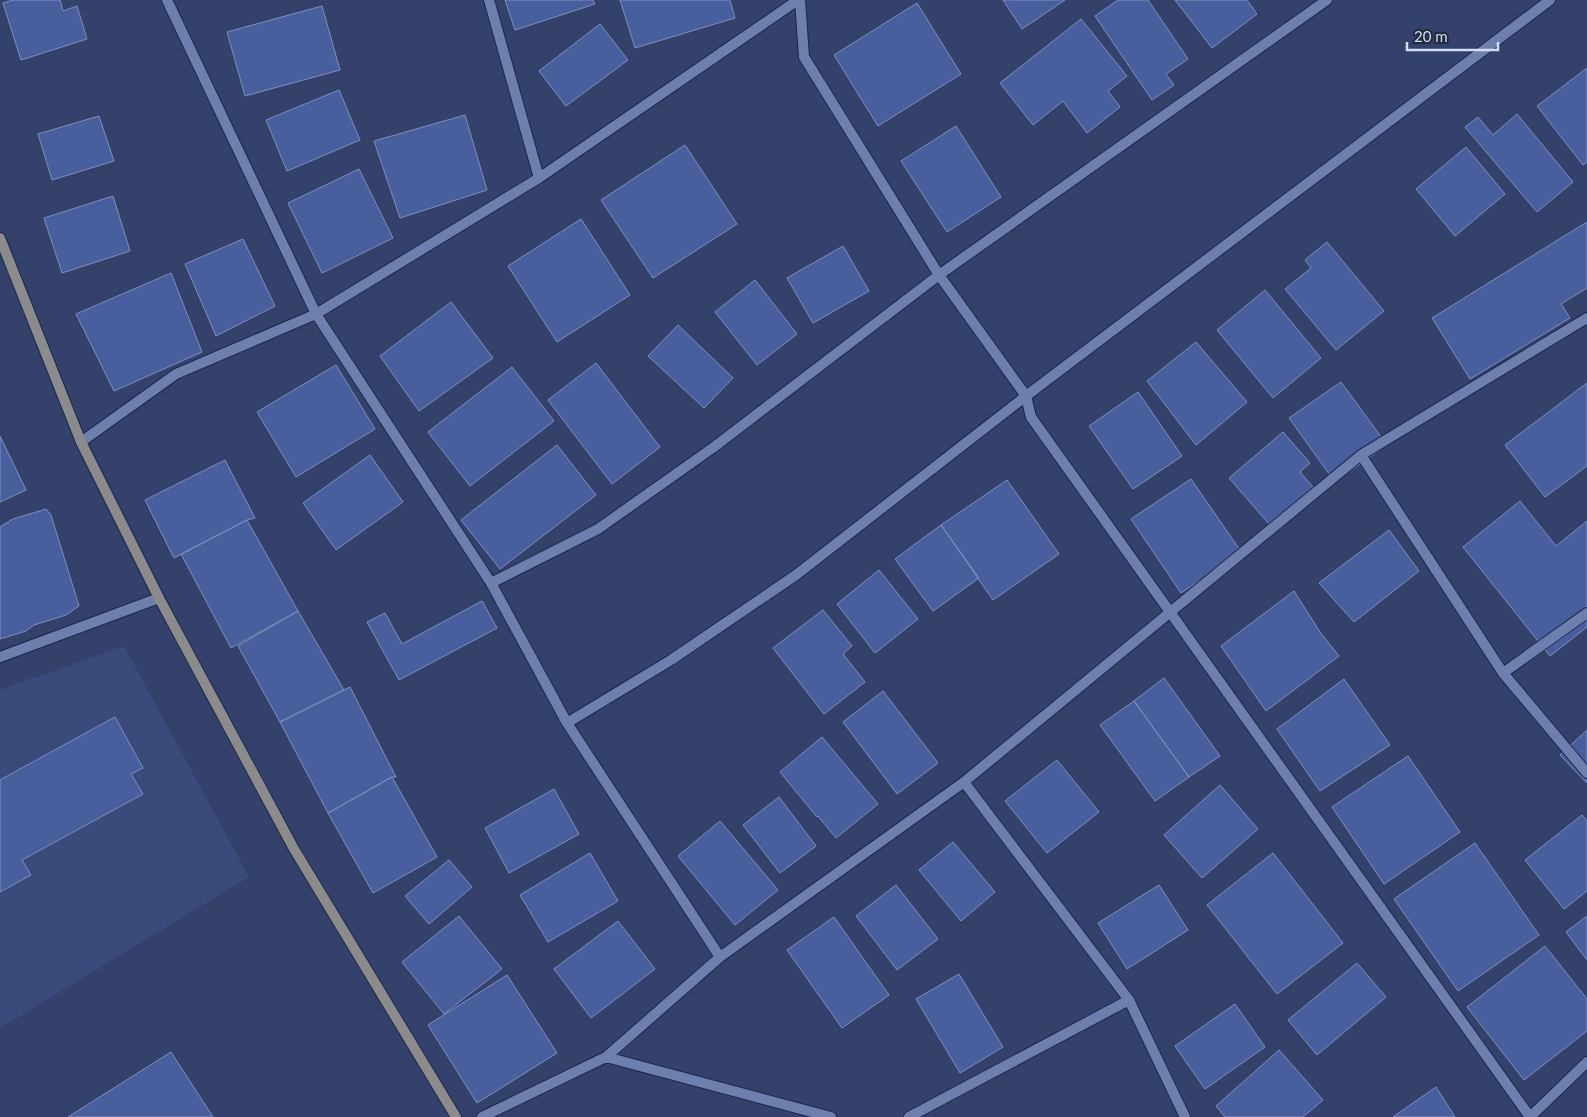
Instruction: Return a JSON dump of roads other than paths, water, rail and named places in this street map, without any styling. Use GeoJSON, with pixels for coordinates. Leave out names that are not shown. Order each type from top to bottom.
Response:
{"type":"FeatureCollection","features":[{"type":"Feature","properties":{"kind":"main road"},"geometry":{"type":"LineString","coordinates":[[0,238],[81,442],[160,598],[294,849],[456,1117]]}},
{"type":"Feature","properties":{"kind":"street"},"geometry":{"type":"LineString","coordinates":[[167,0],[316,314],[491,583],[567,723],[720,957]]}},
{"type":"Feature","properties":{"kind":"street"},"geometry":{"type":"LineString","coordinates":[[489,0],[539,178]]}},
{"type":"Feature","properties":{"kind":"street"},"geometry":{"type":"LineString","coordinates":[[81,442],[176,374],[316,314],[539,178],[799,0],[804,57],[939,275],[1026,396],[1031,417],[1530,1117],[1587,1062]]}},
{"type":"Feature","properties":{"kind":"street"},"geometry":{"type":"LineString","coordinates":[[491,583],[598,529],[714,446],[939,275],[1327,0]]}},
{"type":"Feature","properties":{"kind":"street"},"geometry":{"type":"LineString","coordinates":[[567,723],[671,660],[796,575],[1026,396],[1550,0]]}},
{"type":"Feature","properties":{"kind":"street"},"geometry":{"type":"LineString","coordinates":[[482,1117],[606,1057],[720,957],[964,782],[1361,455],[1587,318]]}},
{"type":"Feature","properties":{"kind":"street"},"geometry":{"type":"LineString","coordinates":[[1361,455],[1503,673],[1587,773]]}},
{"type":"Feature","properties":{"kind":"street"},"geometry":{"type":"LineString","coordinates":[[0,657],[160,598]]}},
{"type":"Feature","properties":{"kind":"street"},"geometry":{"type":"LineString","coordinates":[[1503,673],[1587,613]]}},
{"type":"Feature","properties":{"kind":"street"},"geometry":{"type":"LineString","coordinates":[[964,782],[1128,1000],[1185,1117]]}},
{"type":"Feature","properties":{"kind":"street"},"geometry":{"type":"LineString","coordinates":[[909,1117],[1128,1000]]}},
{"type":"Feature","properties":{"kind":"street"},"geometry":{"type":"LineString","coordinates":[[606,1057],[831,1117]]}}]}
